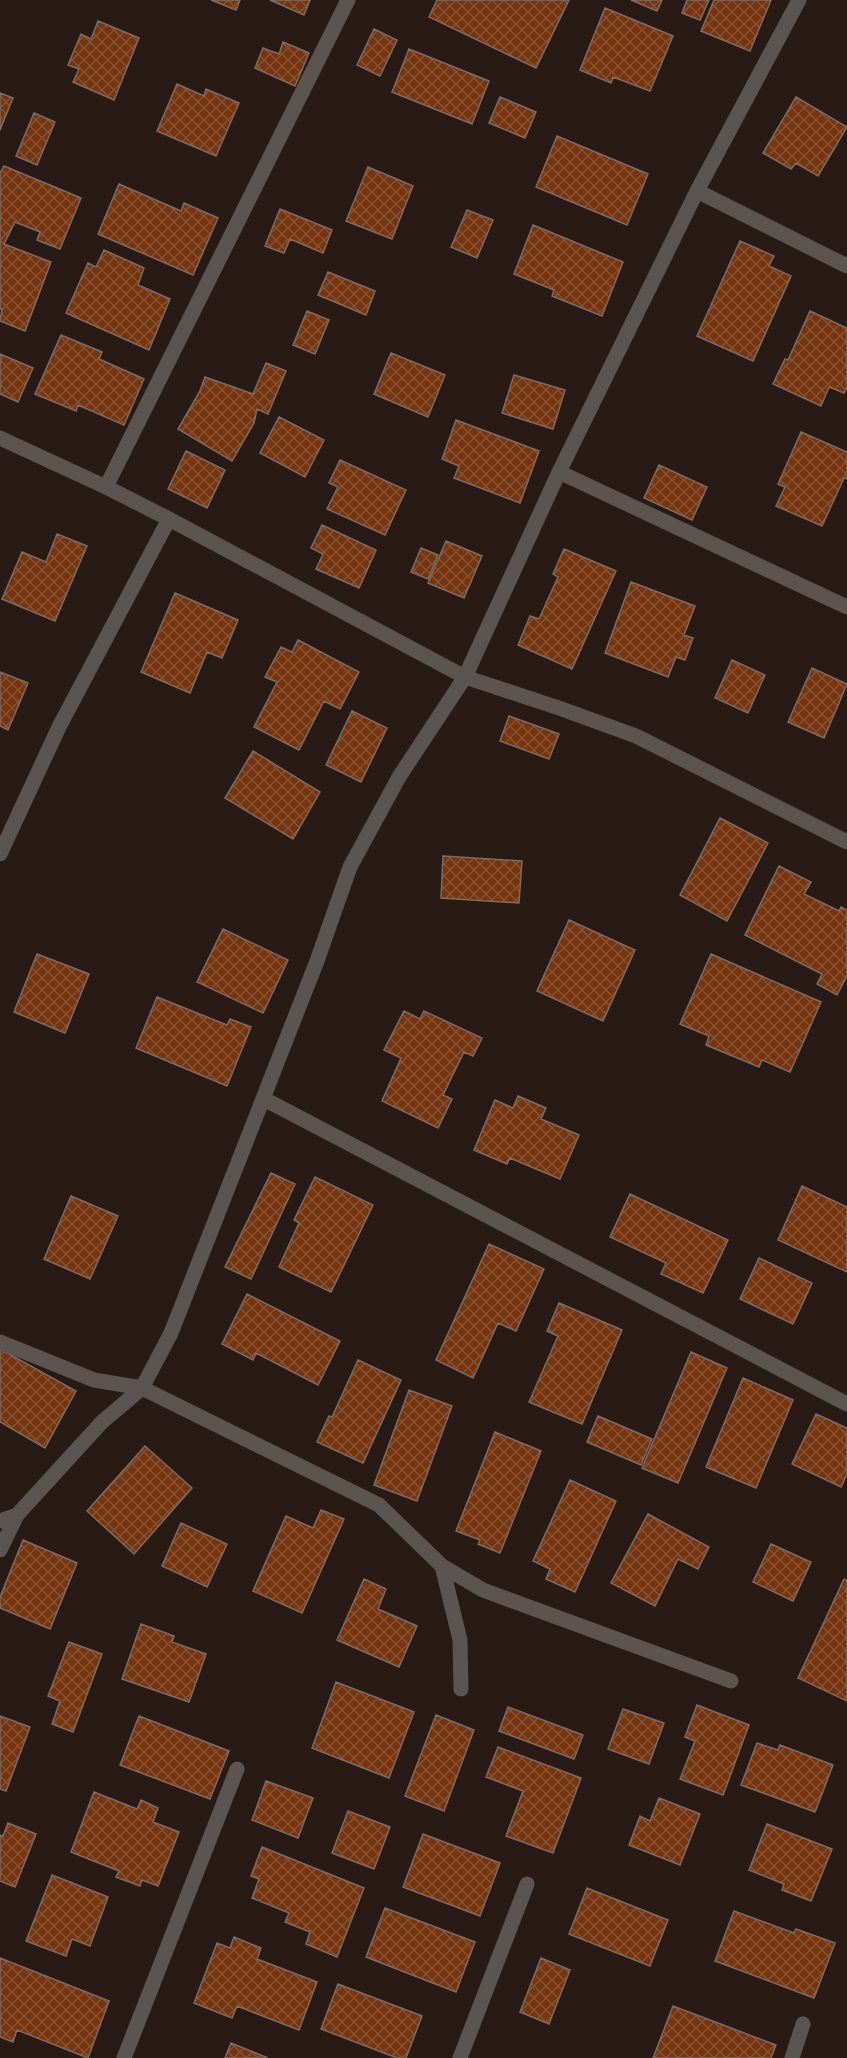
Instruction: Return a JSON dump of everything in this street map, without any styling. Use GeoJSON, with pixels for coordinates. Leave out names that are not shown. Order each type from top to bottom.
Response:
{"type":"FeatureCollection","features":[{"type":"Feature","properties":{"kind":"street"},"geometry":{"type":"LineString","coordinates":[[106,487],[348,0]]}},
{"type":"Feature","properties":{"kind":"street"},"geometry":{"type":"LineString","coordinates":[[0,1550],[17,1515],[102,1422],[142,1388],[171,1333],[264,1099],[350,867],[399,777],[465,677],[559,472],[697,191],[799,0]]}},
{"type":"Feature","properties":{"kind":"street"},"geometry":{"type":"LineString","coordinates":[[697,191],[847,266]]}},
{"type":"Feature","properties":{"kind":"street"},"geometry":{"type":"LineString","coordinates":[[0,438],[169,519],[465,677],[636,736],[847,842]]}},
{"type":"Feature","properties":{"kind":"street"},"geometry":{"type":"LineString","coordinates":[[559,472],[847,607]]}},
{"type":"Feature","properties":{"kind":"street"},"geometry":{"type":"LineString","coordinates":[[0,854],[59,727],[169,519]]}},
{"type":"Feature","properties":{"kind":"street"},"geometry":{"type":"LineString","coordinates":[[264,1099],[847,1404]]}},
{"type":"Feature","properties":{"kind":"street"},"geometry":{"type":"LineString","coordinates":[[0,1342],[94,1380],[142,1388],[379,1505],[442,1566],[483,1590],[731,1681]]}},
{"type":"Feature","properties":{"kind":"street"},"geometry":{"type":"LineString","coordinates":[[0,1521],[17,1515]]}},
{"type":"Feature","properties":{"kind":"street"},"geometry":{"type":"LineString","coordinates":[[442,1566],[460,1640],[460,1689]]}},
{"type":"Feature","properties":{"kind":"street"},"geometry":{"type":"LineString","coordinates":[[124,2058],[237,1769]]}},
{"type":"Feature","properties":{"kind":"street"},"geometry":{"type":"LineString","coordinates":[[460,2058],[527,1884]]}},
{"type":"Feature","properties":{"kind":"street"},"geometry":{"type":"LineString","coordinates":[[792,2058],[804,2024]]}},
{"type":"Feature","properties":{"kind":"building"},"geometry":{"type":"Polygon","coordinates":[[[211,0],[240,0],[236,10],[211,0]]]}},
{"type":"Feature","properties":{"kind":"building"},"geometry":{"type":"Polygon","coordinates":[[[270,0],[310,0],[304,15],[270,0]]]}},
{"type":"Feature","properties":{"kind":"building"},"geometry":{"type":"Polygon","coordinates":[[[437,0],[569,0],[536,68],[429,17],[437,0]]]}},
{"type":"Feature","properties":{"kind":"building"},"geometry":{"type":"Polygon","coordinates":[[[631,0],[662,0],[657,11],[631,0]]]}},
{"type":"Feature","properties":{"kind":"building"},"geometry":{"type":"Polygon","coordinates":[[[687,0],[709,0],[700,20],[682,13],[687,0]]]}},
{"type":"Feature","properties":{"kind":"building"},"geometry":{"type":"Polygon","coordinates":[[[714,0],[771,0],[750,51],[701,31],[714,0]]]}},
{"type":"Feature","properties":{"kind":"building"},"geometry":{"type":"Polygon","coordinates":[[[605,8],[673,36],[650,91],[613,77],[611,83],[580,70],[605,8]]]}},
{"type":"Feature","properties":{"kind":"building"},"geometry":{"type":"Polygon","coordinates":[[[98,21],[139,38],[114,100],[73,82],[79,69],[68,65],[81,34],[91,39],[98,21]]]}},
{"type":"Feature","properties":{"kind":"building"},"geometry":{"type":"Polygon","coordinates":[[[374,29],[397,40],[380,76],[357,65],[374,29]]]}},
{"type":"Feature","properties":{"kind":"building"},"geometry":{"type":"Polygon","coordinates":[[[283,42],[309,53],[295,86],[255,68],[263,48],[279,54],[283,42]]]}},
{"type":"Feature","properties":{"kind":"building"},"geometry":{"type":"Polygon","coordinates":[[[409,49],[489,81],[472,124],[392,92],[409,49]]]}},
{"type":"Feature","properties":{"kind":"building"},"geometry":{"type":"Polygon","coordinates":[[[177,84],[204,96],[206,89],[239,103],[216,156],[157,131],[177,84]]]}},
{"type":"Feature","properties":{"kind":"building"},"geometry":{"type":"Polygon","coordinates":[[[0,93],[13,98],[0,130],[0,93]]]}},
{"type":"Feature","properties":{"kind":"building"},"geometry":{"type":"Polygon","coordinates":[[[500,97],[536,112],[525,138],[489,123],[500,97]]]}},
{"type":"Feature","properties":{"kind":"building"},"geometry":{"type":"Polygon","coordinates":[[[796,97],[847,127],[818,176],[796,163],[791,169],[763,153],[796,97]]]}},
{"type":"Feature","properties":{"kind":"building"},"geometry":{"type":"Polygon","coordinates":[[[34,113],[55,122],[37,165],[16,156],[34,113]]]}},
{"type":"Feature","properties":{"kind":"building"},"geometry":{"type":"Polygon","coordinates":[[[557,136],[648,174],[627,225],[536,187],[557,136]]]}},
{"type":"Feature","properties":{"kind":"building"},"geometry":{"type":"Polygon","coordinates":[[[4,166],[81,198],[60,249],[37,240],[40,232],[15,222],[4,244],[51,262],[25,331],[0,321],[2,309],[0,309],[0,173],[4,166]]]}},
{"type":"Feature","properties":{"kind":"building"},"geometry":{"type":"Polygon","coordinates":[[[368,167],[413,186],[392,239],[346,221],[368,167]]]}},
{"type":"Feature","properties":{"kind":"building"},"geometry":{"type":"Polygon","coordinates":[[[119,184],[181,211],[184,203],[218,218],[193,275],[98,234],[119,184]]]}},
{"type":"Feature","properties":{"kind":"building"},"geometry":{"type":"Polygon","coordinates":[[[280,209],[332,230],[323,253],[290,239],[284,253],[265,246],[280,209]]]}},
{"type":"Feature","properties":{"kind":"building"},"geometry":{"type":"Polygon","coordinates":[[[467,210],[493,220],[477,258],[451,247],[467,210]]]}},
{"type":"Feature","properties":{"kind":"building"},"geometry":{"type":"Polygon","coordinates":[[[533,225],[623,262],[602,316],[552,296],[554,290],[514,274],[533,225]]]}},
{"type":"Feature","properties":{"kind":"building"},"geometry":{"type":"Polygon","coordinates":[[[740,241],[774,256],[769,266],[791,276],[753,361],[697,336],[740,241]]]}},
{"type":"Feature","properties":{"kind":"building"},"geometry":{"type":"Polygon","coordinates":[[[104,250],[144,268],[138,285],[170,299],[149,350],[66,313],[88,263],[96,267],[104,250]]]}},
{"type":"Feature","properties":{"kind":"building"},"geometry":{"type":"Polygon","coordinates":[[[328,272],[375,291],[366,315],[318,295],[328,272]]]}},
{"type":"Feature","properties":{"kind":"building"},"geometry":{"type":"Polygon","coordinates":[[[307,311],[329,320],[315,354],[293,345],[307,311]]]}},
{"type":"Feature","properties":{"kind":"building"},"geometry":{"type":"Polygon","coordinates":[[[810,311],[847,328],[847,387],[844,393],[829,387],[821,406],[773,384],[785,359],[788,360],[810,311]]]}},
{"type":"Feature","properties":{"kind":"building"},"geometry":{"type":"Polygon","coordinates":[[[61,335],[102,352],[99,359],[144,379],[124,425],[78,405],[76,411],[35,394],[61,335]]]}},
{"type":"Feature","properties":{"kind":"building"},"geometry":{"type":"Polygon","coordinates":[[[391,353],[445,375],[428,417],[374,394],[391,353]]]}},
{"type":"Feature","properties":{"kind":"building"},"geometry":{"type":"Polygon","coordinates":[[[0,354],[33,368],[18,402],[0,394],[0,354]]]}},
{"type":"Feature","properties":{"kind":"building"},"geometry":{"type":"Polygon","coordinates":[[[266,363],[286,371],[268,414],[257,409],[254,423],[232,461],[178,429],[200,391],[205,377],[253,394],[266,363]]]}},
{"type":"Feature","properties":{"kind":"building"},"geometry":{"type":"Polygon","coordinates":[[[514,375],[565,390],[553,429],[502,413],[514,375]]]}},
{"type":"Feature","properties":{"kind":"building"},"geometry":{"type":"Polygon","coordinates":[[[279,417],[324,440],[305,477],[260,453],[279,417]]]}},
{"type":"Feature","properties":{"kind":"building"},"geometry":{"type":"Polygon","coordinates":[[[456,420],[539,451],[520,503],[454,478],[459,466],[442,459],[456,420]]]}},
{"type":"Feature","properties":{"kind":"building"},"geometry":{"type":"Polygon","coordinates":[[[801,432],[847,452],[847,479],[844,478],[822,526],[776,506],[785,487],[778,484],[801,432]]]}},
{"type":"Feature","properties":{"kind":"building"},"geometry":{"type":"Polygon","coordinates":[[[186,451],[225,470],[207,508],[168,489],[186,451]]]}},
{"type":"Feature","properties":{"kind":"building"},"geometry":{"type":"Polygon","coordinates":[[[340,460],[406,490],[385,535],[327,509],[338,487],[329,483],[340,460]]]}},
{"type":"Feature","properties":{"kind":"building"},"geometry":{"type":"Polygon","coordinates":[[[659,465],[707,487],[692,520],[644,498],[659,465]]]}},
{"type":"Feature","properties":{"kind":"building"},"geometry":{"type":"Polygon","coordinates":[[[322,525],[376,550],[359,588],[316,569],[323,554],[311,548],[322,525]]]}},
{"type":"Feature","properties":{"kind":"building"},"geometry":{"type":"Polygon","coordinates":[[[57,534],[87,546],[55,621],[2,599],[22,552],[46,562],[57,534]]]}},
{"type":"Feature","properties":{"kind":"building"},"geometry":{"type":"Polygon","coordinates":[[[446,541],[482,556],[464,598],[428,583],[446,541]]]}},
{"type":"Feature","properties":{"kind":"building"},"geometry":{"type":"Polygon","coordinates":[[[421,548],[438,555],[428,579],[411,572],[421,548]]]}},
{"type":"Feature","properties":{"kind":"building"},"geometry":{"type":"Polygon","coordinates":[[[564,549],[616,571],[572,669],[518,645],[530,616],[539,619],[558,577],[553,574],[564,549]]]}},
{"type":"Feature","properties":{"kind":"building"},"geometry":{"type":"Polygon","coordinates":[[[631,582],[695,606],[684,635],[693,638],[685,660],[676,657],[668,677],[605,653],[631,582]]]}},
{"type":"Feature","properties":{"kind":"building"},"geometry":{"type":"Polygon","coordinates":[[[175,593],[238,620],[222,658],[207,652],[190,693],[141,672],[175,593]]]}},
{"type":"Feature","properties":{"kind":"building"},"geometry":{"type":"Polygon","coordinates":[[[298,640],[359,672],[340,709],[324,701],[299,750],[254,727],[277,682],[265,677],[281,647],[292,652],[298,640]]]}},
{"type":"Feature","properties":{"kind":"building"},"geometry":{"type":"Polygon","coordinates":[[[732,660],[765,675],[748,713],[715,698],[732,660]]]}},
{"type":"Feature","properties":{"kind":"building"},"geometry":{"type":"Polygon","coordinates":[[[812,668],[847,684],[824,738],[788,722],[812,668]]]}},
{"type":"Feature","properties":{"kind":"building"},"geometry":{"type":"Polygon","coordinates":[[[0,672],[28,683],[8,730],[0,726],[0,672]]]}},
{"type":"Feature","properties":{"kind":"building"},"geometry":{"type":"Polygon","coordinates":[[[352,711],[387,728],[361,782],[326,765],[352,711]]]}},
{"type":"Feature","properties":{"kind":"building"},"geometry":{"type":"Polygon","coordinates":[[[509,716],[559,734],[549,759],[500,741],[509,716]]]}},
{"type":"Feature","properties":{"kind":"building"},"geometry":{"type":"Polygon","coordinates":[[[253,751],[320,792],[293,839],[225,798],[253,751]]]}},
{"type":"Feature","properties":{"kind":"building"},"geometry":{"type":"Polygon","coordinates":[[[720,818],[768,843],[727,921],[680,895],[720,818]]]}},
{"type":"Feature","properties":{"kind":"building"},"geometry":{"type":"Polygon","coordinates":[[[443,856],[522,861],[519,903],[441,898],[443,856]]]}},
{"type":"Feature","properties":{"kind":"building"},"geometry":{"type":"Polygon","coordinates":[[[779,866],[811,882],[804,894],[839,911],[841,907],[847,910],[847,976],[837,995],[817,984],[822,974],[745,935],[779,866]]]}},
{"type":"Feature","properties":{"kind":"building"},"geometry":{"type":"Polygon","coordinates":[[[569,920],[635,950],[603,1021],[537,991],[569,920]]]}},
{"type":"Feature","properties":{"kind":"building"},"geometry":{"type":"Polygon","coordinates":[[[223,929],[288,960],[263,1013],[197,982],[223,929]]]}},
{"type":"Feature","properties":{"kind":"building"},"geometry":{"type":"Polygon","coordinates":[[[37,954],[89,974],[65,1033],[14,1012],[37,954]]]}},
{"type":"Feature","properties":{"kind":"building"},"geometry":{"type":"Polygon","coordinates":[[[711,954],[821,1002],[790,1072],[762,1060],[759,1067],[706,1045],[709,1036],[680,1024],[711,954]]]}},
{"type":"Feature","properties":{"kind":"building"},"geometry":{"type":"Polygon","coordinates":[[[157,997],[227,1025],[230,1019],[251,1027],[227,1086],[136,1048],[157,997]]]}},
{"type":"Feature","properties":{"kind":"building"},"geometry":{"type":"Polygon","coordinates":[[[404,1011],[420,1019],[424,1011],[482,1038],[473,1056],[464,1052],[443,1095],[452,1099],[438,1128],[382,1101],[401,1058],[384,1050],[404,1011]]]}},
{"type":"Feature","properties":{"kind":"building"},"geometry":{"type":"Polygon","coordinates":[[[518,1096],[546,1108],[541,1119],[579,1135],[560,1179],[510,1158],[507,1164],[474,1150],[495,1100],[513,1108],[518,1096]]]}},
{"type":"Feature","properties":{"kind":"building"},"geometry":{"type":"Polygon","coordinates":[[[271,1173],[295,1184],[251,1279],[225,1267],[271,1173]]]}},
{"type":"Feature","properties":{"kind":"building"},"geometry":{"type":"Polygon","coordinates":[[[315,1177],[373,1205],[331,1292],[279,1267],[299,1223],[294,1220],[315,1177]]]}},
{"type":"Feature","properties":{"kind":"building"},"geometry":{"type":"Polygon","coordinates":[[[802,1186],[847,1207],[847,1272],[778,1240],[802,1186]]]}},
{"type":"Feature","properties":{"kind":"building"},"geometry":{"type":"Polygon","coordinates":[[[630,1194],[728,1240],[703,1293],[661,1274],[666,1263],[610,1237],[630,1194]]]}},
{"type":"Feature","properties":{"kind":"building"},"geometry":{"type":"Polygon","coordinates":[[[71,1196],[118,1216],[90,1279],[44,1259],[71,1196]]]}},
{"type":"Feature","properties":{"kind":"building"},"geometry":{"type":"Polygon","coordinates":[[[489,1244],[544,1269],[516,1331],[498,1323],[473,1378],[436,1360],[489,1244]]]}},
{"type":"Feature","properties":{"kind":"building"},"geometry":{"type":"Polygon","coordinates":[[[759,1258],[812,1283],[793,1324],[740,1299],[759,1258]]]}},
{"type":"Feature","properties":{"kind":"building"},"geometry":{"type":"Polygon","coordinates":[[[247,1294],[340,1341],[318,1385],[256,1353],[253,1360],[222,1344],[247,1294]]]}},
{"type":"Feature","properties":{"kind":"building"},"geometry":{"type":"Polygon","coordinates":[[[559,1303],[622,1330],[582,1424],[529,1402],[558,1336],[547,1331],[559,1303]]]}},
{"type":"Feature","properties":{"kind":"building"},"geometry":{"type":"Polygon","coordinates":[[[0,1349],[76,1391],[45,1448],[0,1422],[0,1349]]]}},
{"type":"Feature","properties":{"kind":"building"},"geometry":{"type":"Polygon","coordinates":[[[691,1352],[727,1368],[678,1483],[642,1468],[691,1352]]]}},
{"type":"Feature","properties":{"kind":"building"},"geometry":{"type":"Polygon","coordinates":[[[358,1360],[401,1380],[363,1463],[317,1442],[329,1416],[332,1417],[358,1360]]]}},
{"type":"Feature","properties":{"kind":"building"},"geometry":{"type":"Polygon","coordinates":[[[743,1378],[793,1400],[756,1488],[706,1467],[743,1378]]]}},
{"type":"Feature","properties":{"kind":"building"},"geometry":{"type":"Polygon","coordinates":[[[409,1390],[452,1406],[417,1501],[374,1485],[409,1390]]]}},
{"type":"Feature","properties":{"kind":"building"},"geometry":{"type":"Polygon","coordinates":[[[816,1414],[847,1428],[847,1474],[841,1487],[792,1464],[816,1414]]]}},
{"type":"Feature","properties":{"kind":"building"},"geometry":{"type":"Polygon","coordinates":[[[598,1416],[652,1439],[641,1465],[587,1442],[598,1416]]]}},
{"type":"Feature","properties":{"kind":"building"},"geometry":{"type":"Polygon","coordinates":[[[495,1432],[541,1451],[500,1553],[478,1544],[480,1540],[456,1531],[495,1432]]]}},
{"type":"Feature","properties":{"kind":"building"},"geometry":{"type":"Polygon","coordinates":[[[145,1446],[192,1488],[134,1554],[87,1511],[145,1446]]]}},
{"type":"Feature","properties":{"kind":"building"},"geometry":{"type":"Polygon","coordinates":[[[570,1480],[616,1501],[575,1592],[546,1579],[550,1569],[533,1561],[570,1480]]]}},
{"type":"Feature","properties":{"kind":"building"},"geometry":{"type":"Polygon","coordinates":[[[321,1510],[344,1519],[302,1613],[253,1591],[286,1516],[313,1528],[321,1510]]]}},
{"type":"Feature","properties":{"kind":"building"},"geometry":{"type":"Polygon","coordinates":[[[648,1514],[709,1547],[698,1569],[678,1559],[655,1606],[611,1583],[648,1514]]]}},
{"type":"Feature","properties":{"kind":"building"},"geometry":{"type":"Polygon","coordinates":[[[181,1523],[227,1544],[207,1587],[162,1566],[181,1523]]]}},
{"type":"Feature","properties":{"kind":"building"},"geometry":{"type":"Polygon","coordinates":[[[23,1540],[77,1563],[50,1629],[0,1608],[0,1597],[23,1540]]]}},
{"type":"Feature","properties":{"kind":"building"},"geometry":{"type":"Polygon","coordinates":[[[771,1544],[811,1562],[793,1601],[753,1582],[771,1544]]]}},
{"type":"Feature","properties":{"kind":"building"},"geometry":{"type":"Polygon","coordinates":[[[364,1579],[386,1589],[378,1609],[417,1626],[399,1667],[337,1640],[364,1579]]]}},
{"type":"Feature","properties":{"kind":"building"},"geometry":{"type":"Polygon","coordinates":[[[844,1579],[847,1581],[847,1701],[798,1678],[844,1579]]]}},
{"type":"Feature","properties":{"kind":"building"},"geometry":{"type":"Polygon","coordinates":[[[141,1624],[174,1636],[172,1642],[206,1654],[189,1702],[122,1679],[141,1624]]]}},
{"type":"Feature","properties":{"kind":"building"},"geometry":{"type":"Polygon","coordinates":[[[69,1642],[102,1654],[73,1732],[52,1724],[60,1701],[48,1696],[69,1642]]]}},
{"type":"Feature","properties":{"kind":"building"},"geometry":{"type":"Polygon","coordinates":[[[336,1682],[414,1712],[389,1778],[312,1748],[336,1682]]]}},
{"type":"Feature","properties":{"kind":"building"},"geometry":{"type":"Polygon","coordinates":[[[697,1705],[749,1725],[723,1795],[680,1779],[695,1741],[685,1737],[697,1705]]]}},
{"type":"Feature","properties":{"kind":"building"},"geometry":{"type":"Polygon","coordinates":[[[508,1707],[583,1735],[574,1759],[499,1731],[508,1707]]]}},
{"type":"Feature","properties":{"kind":"building"},"geometry":{"type":"Polygon","coordinates":[[[623,1709],[664,1723],[649,1764],[608,1749],[623,1709]]]}},
{"type":"Feature","properties":{"kind":"building"},"geometry":{"type":"Polygon","coordinates":[[[436,1715],[474,1730],[444,1811],[405,1796],[436,1715]]]}},
{"type":"Feature","properties":{"kind":"building"},"geometry":{"type":"Polygon","coordinates":[[[0,1716],[30,1727],[6,1791],[0,1789],[0,1716]]]}},
{"type":"Feature","properties":{"kind":"building"},"geometry":{"type":"Polygon","coordinates":[[[139,1716],[229,1751],[210,1799],[120,1765],[139,1716]]]}},
{"type":"Feature","properties":{"kind":"building"},"geometry":{"type":"Polygon","coordinates":[[[757,1743],[778,1750],[780,1745],[833,1765],[815,1812],[741,1785],[757,1743]]]}},
{"type":"Feature","properties":{"kind":"building"},"geometry":{"type":"Polygon","coordinates":[[[498,1747],[581,1778],[553,1853],[506,1836],[523,1791],[486,1777],[498,1747]]]}},
{"type":"Feature","properties":{"kind":"building"},"geometry":{"type":"Polygon","coordinates":[[[266,1781],[313,1798],[298,1838],[252,1820],[266,1781]]]}},
{"type":"Feature","properties":{"kind":"building"},"geometry":{"type":"Polygon","coordinates":[[[94,1792],[137,1809],[141,1800],[158,1808],[153,1822],[179,1832],[158,1886],[142,1880],[140,1886],[116,1877],[119,1871],[71,1852],[94,1792]]]}},
{"type":"Feature","properties":{"kind":"building"},"geometry":{"type":"Polygon","coordinates":[[[659,1798],[700,1814],[680,1865],[629,1845],[640,1816],[650,1821],[659,1798]]]}},
{"type":"Feature","properties":{"kind":"building"},"geometry":{"type":"Polygon","coordinates":[[[348,1811],[390,1827],[374,1869],[332,1853],[348,1811]]]}},
{"type":"Feature","properties":{"kind":"building"},"geometry":{"type":"Polygon","coordinates":[[[8,1823],[36,1834],[15,1887],[0,1881],[0,1835],[3,1836],[8,1823]]]}},
{"type":"Feature","properties":{"kind":"building"},"geometry":{"type":"Polygon","coordinates":[[[767,1824],[832,1849],[811,1901],[782,1890],[784,1884],[749,1870],[767,1824]]]}},
{"type":"Feature","properties":{"kind":"building"},"geometry":{"type":"Polygon","coordinates":[[[423,1834],[500,1863],[480,1916],[403,1887],[423,1834]]]}},
{"type":"Feature","properties":{"kind":"building"},"geometry":{"type":"Polygon","coordinates":[[[262,1847],[364,1888],[337,1957],[306,1944],[310,1932],[285,1922],[289,1913],[252,1898],[259,1879],[251,1876],[262,1847]]]}},
{"type":"Feature","properties":{"kind":"building"},"geometry":{"type":"Polygon","coordinates":[[[52,1875],[108,1897],[90,1946],[72,1939],[66,1956],[26,1941],[52,1875]]]}},
{"type":"Feature","properties":{"kind":"building"},"geometry":{"type":"Polygon","coordinates":[[[587,1888],[668,1920],[650,1966],[569,1934],[587,1888]]]}},
{"type":"Feature","properties":{"kind":"building"},"geometry":{"type":"Polygon","coordinates":[[[385,1908],[475,1942],[456,1992],[366,1957],[385,1908]]]}},
{"type":"Feature","properties":{"kind":"building"},"geometry":{"type":"Polygon","coordinates":[[[734,1911],[794,1933],[796,1929],[835,1943],[814,1998],[715,1961],[734,1911]]]}},
{"type":"Feature","properties":{"kind":"building"},"geometry":{"type":"Polygon","coordinates":[[[234,1937],[261,1948],[257,1959],[317,1982],[299,2030],[237,2006],[232,2018],[194,2003],[217,1943],[230,1948],[234,1937]]]}},
{"type":"Feature","properties":{"kind":"building"},"geometry":{"type":"Polygon","coordinates":[[[0,1958],[109,2001],[88,2058],[17,2030],[13,2042],[0,2037],[0,1958]]]}},
{"type":"Feature","properties":{"kind":"building"},"geometry":{"type":"Polygon","coordinates":[[[541,1958],[570,1970],[549,2024],[520,2012],[541,1958]]]}},
{"type":"Feature","properties":{"kind":"building"},"geometry":{"type":"Polygon","coordinates":[[[338,1984],[422,2016],[406,2058],[397,2058],[321,2029],[338,1984]]]}},
{"type":"Feature","properties":{"kind":"building"},"geometry":{"type":"Polygon","coordinates":[[[673,2006],[776,2045],[771,2058],[653,2058],[673,2006]]]}},
{"type":"Feature","properties":{"kind":"building"},"geometry":{"type":"Polygon","coordinates":[[[231,2043],[268,2058],[225,2058],[231,2043]]]}}]}
